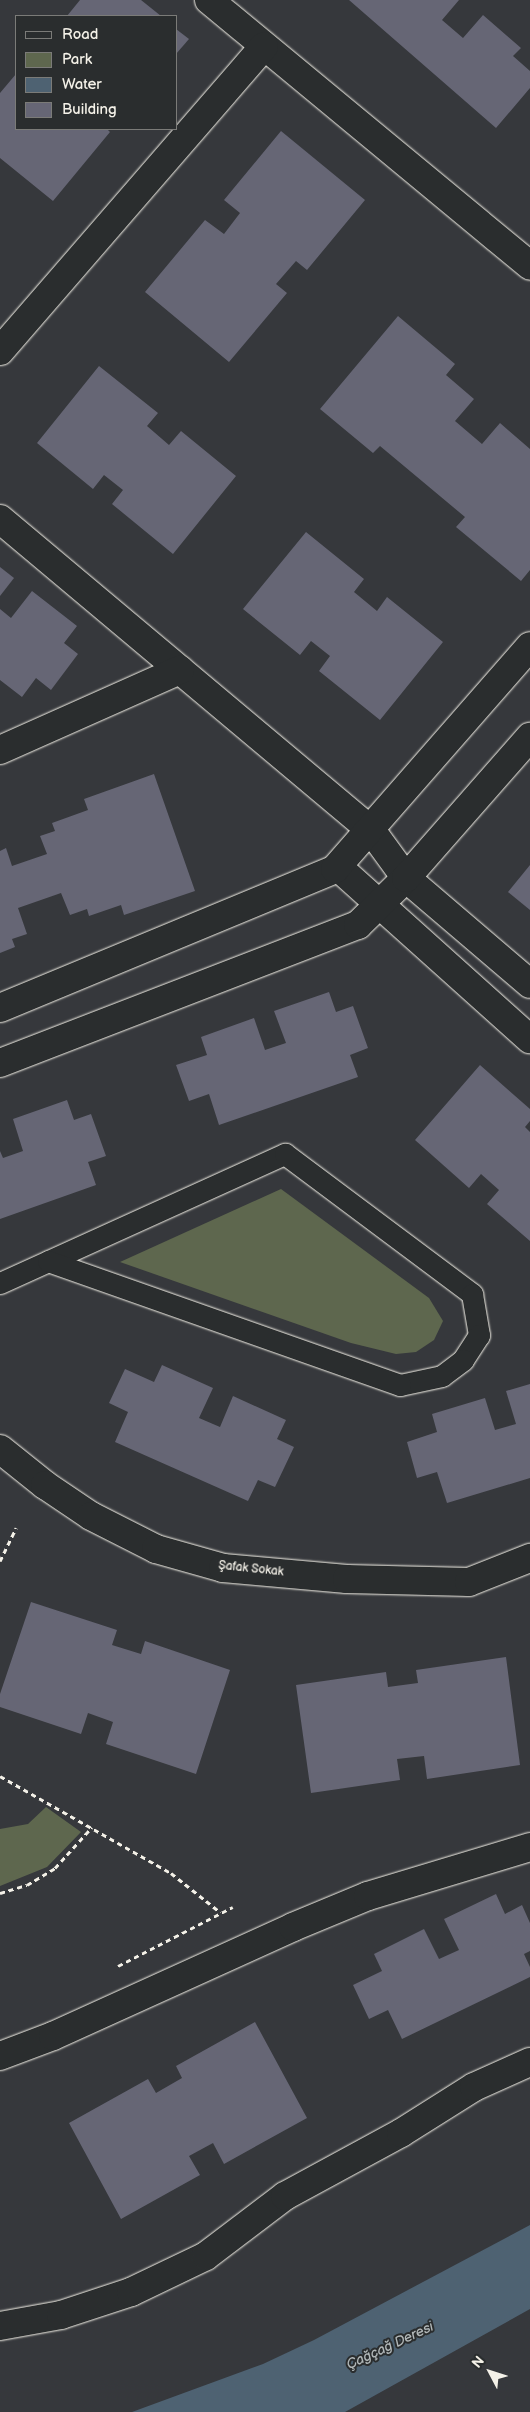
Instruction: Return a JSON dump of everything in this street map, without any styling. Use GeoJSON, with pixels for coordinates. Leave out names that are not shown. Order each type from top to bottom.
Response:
{"type":"FeatureCollection","features":[{"type":"Feature","properties":{"kind":"street"},"geometry":{"type":"LineString","coordinates":[[209,0],[530,266]]}},
{"type":"Feature","properties":{"kind":"street"},"geometry":{"type":"LineString","coordinates":[[0,351],[264,46]]}},
{"type":"Feature","properties":{"kind":"street"},"geometry":{"type":"LineString","coordinates":[[0,519],[371,830],[406,878],[530,984]]}},
{"type":"Feature","properties":{"kind":"street"},"geometry":{"type":"LineString","coordinates":[[0,1008],[298,887],[338,867],[530,646]]}},
{"type":"Feature","properties":{"kind":"street"},"geometry":{"type":"LineString","coordinates":[[0,750],[180,670]]}},
{"type":"Feature","properties":{"kind":"street"},"geometry":{"type":"LineString","coordinates":[[0,1063],[358,925],[406,878],[530,737]]}},
{"type":"Feature","properties":{"kind":"street"},"geometry":{"type":"LineString","coordinates":[[338,867],[530,1039]]}},
{"type":"Feature","properties":{"kind":"street","name":"Şafak Sokak"},"geometry":{"type":"LineString","coordinates":[[0,1449],[45,1485],[90,1516],[156,1549],[224,1568],[347,1579],[469,1582],[530,1558]]}},
{"type":"Feature","properties":{"kind":"street"},"geometry":{"type":"LineString","coordinates":[[0,2056],[53,2036],[293,1927],[368,1896],[530,1847]]}},
{"type":"Feature","properties":{"kind":"street"},"geometry":{"type":"LineString","coordinates":[[0,2326],[60,2315],[131,2292],[206,2256],[285,2196],[401,2133],[474,2087],[530,2062]]}},
{"type":"Feature","properties":{"kind":"lane"},"geometry":{"type":"LineString","coordinates":[[0,1283],[48,1261],[285,1154],[472,1294],[478,1335],[463,1360],[442,1376],[400,1385],[48,1261]]}},
{"type":"Feature","properties":{"kind":"path"},"geometry":{"type":"LineString","coordinates":[[0,1561],[16,1528]]}},
{"type":"Feature","properties":{"kind":"path"},"geometry":{"type":"LineString","coordinates":[[0,1776],[171,1873],[220,1912]]}},
{"type":"Feature","properties":{"kind":"path"},"geometry":{"type":"LineString","coordinates":[[0,1893],[27,1885],[55,1868],[92,1827]]}},
{"type":"Feature","properties":{"kind":"path"},"geometry":{"type":"LineString","coordinates":[[112,1969],[233,1907]]}},
{"type":"Feature","properties":{"kind":"green space"},"geometry":{"type":"Polygon","coordinates":[[[281,1189],[429,1298],[443,1321],[434,1340],[416,1352],[396,1354],[351,1343],[120,1262],[281,1189]]]}},
{"type":"Feature","properties":{"kind":"green space"},"geometry":{"type":"Polygon","coordinates":[[[46,1807],[81,1832],[47,1867],[0,1886],[0,1829],[28,1824],[46,1807]]]}},
{"type":"Feature","properties":{"kind":"water","name":"Çağçağ Deresi"},"geometry":{"type":"Polygon","coordinates":[[[530,2225],[530,2309],[345,2412],[132,2412],[263,2364],[314,2340],[530,2225]]]}},
{"type":"Feature","properties":{"kind":"building"},"geometry":{"type":"Polygon","coordinates":[[[80,0],[141,0],[160,15],[68,15],[80,0]]]}},
{"type":"Feature","properties":{"kind":"building"},"geometry":{"type":"Polygon","coordinates":[[[349,0],[459,0],[442,20],[463,38],[483,15],[521,48],[513,56],[530,71],[530,88],[496,128],[349,0]]]}},
{"type":"Feature","properties":{"kind":"building"},"geometry":{"type":"Polygon","coordinates":[[[178,31],[189,39],[178,52],[178,31]]]}},
{"type":"Feature","properties":{"kind":"building"},"geometry":{"type":"Polygon","coordinates":[[[15,75],[15,130],[108,130],[110,132],[53,201],[0,158],[0,93],[15,75]]]}},
{"type":"Feature","properties":{"kind":"building"},"geometry":{"type":"Polygon","coordinates":[[[281,131],[365,200],[307,270],[296,261],[276,284],[287,293],[229,362],[145,292],[205,220],[224,234],[240,213],[224,200],[281,131]]]}},
{"type":"Feature","properties":{"kind":"building"},"geometry":{"type":"Polygon","coordinates":[[[398,316],[455,364],[446,375],[474,399],[455,421],[482,444],[500,423],[530,449],[530,570],[521,581],[456,527],[465,517],[380,446],[373,453],[320,409],[398,316]]]}},
{"type":"Feature","properties":{"kind":"building"},"geometry":{"type":"Polygon","coordinates":[[[99,366],[158,413],[147,426],[169,445],[181,431],[236,476],[173,554],[112,504],[123,490],[104,475],[93,489],[37,443],[99,366]]]}},
{"type":"Feature","properties":{"kind":"building"},"geometry":{"type":"Polygon","coordinates":[[[306,532],[364,579],[354,592],[377,611],[387,597],[443,642],[380,720],[319,671],[330,656],[311,641],[300,655],[243,609],[306,532]]]}},
{"type":"Feature","properties":{"kind":"building"},"geometry":{"type":"Polygon","coordinates":[[[0,567],[14,578],[0,596],[0,567]]]}},
{"type":"Feature","properties":{"kind":"building"},"geometry":{"type":"Polygon","coordinates":[[[32,591],[77,626],[64,643],[78,654],[51,690],[36,678],[22,697],[0,680],[0,609],[11,618],[32,591]]]}},
{"type":"Feature","properties":{"kind":"building"},"geometry":{"type":"Polygon","coordinates":[[[154,774],[195,891],[124,915],[121,905],[89,916],[87,909],[70,915],[61,893],[18,908],[27,934],[12,939],[15,947],[0,953],[0,851],[6,848],[12,866],[47,854],[40,836],[55,831],[52,823],[88,810],[84,799],[154,774]]]}},
{"type":"Feature","properties":{"kind":"building"},"geometry":{"type":"Polygon","coordinates":[[[530,865],[530,910],[508,892],[530,865]]]}},
{"type":"Feature","properties":{"kind":"building"},"geometry":{"type":"Polygon","coordinates":[[[329,992],[336,1012],[353,1006],[368,1048],[350,1055],[358,1077],[219,1125],[209,1094],[189,1101],[176,1065],[207,1055],[201,1037],[254,1018],[265,1050],[286,1043],[274,1011],[329,992]]]}},
{"type":"Feature","properties":{"kind":"building"},"geometry":{"type":"Polygon","coordinates":[[[480,1065],[530,1109],[530,1121],[525,1127],[530,1132],[530,1241],[487,1204],[499,1190],[481,1174],[469,1188],[415,1140],[480,1065]]]}},
{"type":"Feature","properties":{"kind":"building"},"geometry":{"type":"Polygon","coordinates":[[[67,1100],[74,1120],[91,1114],[106,1156],[88,1162],[96,1185],[0,1219],[0,1151],[3,1158],[23,1151],[13,1119],[67,1100]]]}},
{"type":"Feature","properties":{"kind":"building"},"geometry":{"type":"Polygon","coordinates":[[[162,1365],[213,1388],[199,1418],[220,1427],[233,1396],[286,1420],[277,1439],[294,1447],[275,1487],[258,1480],[248,1501],[115,1442],[128,1412],[109,1403],[125,1369],[154,1382],[162,1365]]]}},
{"type":"Feature","properties":{"kind":"building"},"geometry":{"type":"Polygon","coordinates":[[[530,1384],[530,1478],[447,1503],[437,1472],[417,1478],[407,1442],[437,1432],[432,1414],[485,1398],[495,1430],[516,1424],[506,1391],[530,1384]]]}},
{"type":"Feature","properties":{"kind":"building"},"geometry":{"type":"Polygon","coordinates":[[[31,1602],[117,1630],[112,1645],[141,1654],[145,1641],[230,1670],[196,1774],[106,1744],[113,1722],[88,1713],[81,1734],[0,1707],[0,1694],[31,1602]]]}},
{"type":"Feature","properties":{"kind":"building"},"geometry":{"type":"Polygon","coordinates":[[[506,1657],[520,1765],[427,1779],[424,1756],[397,1759],[400,1780],[311,1793],[296,1685],[386,1672],[388,1687],[418,1683],[416,1670],[506,1657]]]}},
{"type":"Feature","properties":{"kind":"building"},"geometry":{"type":"Polygon","coordinates":[[[496,1894],[505,1914],[522,1905],[530,1923],[530,1951],[524,1954],[530,1967],[530,1977],[402,2039],[388,2010],[369,2019],[353,1985],[382,1971],[374,1954],[424,1929],[439,1959],[459,1950],[444,1919],[496,1894]]]}},
{"type":"Feature","properties":{"kind":"building"},"geometry":{"type":"Polygon","coordinates":[[[255,2022],[307,2118],[224,2164],[213,2143],[189,2156],[200,2175],[121,2219],[69,2123],[148,2079],[156,2093],[182,2078],[176,2066],[255,2022]]]}}]}
